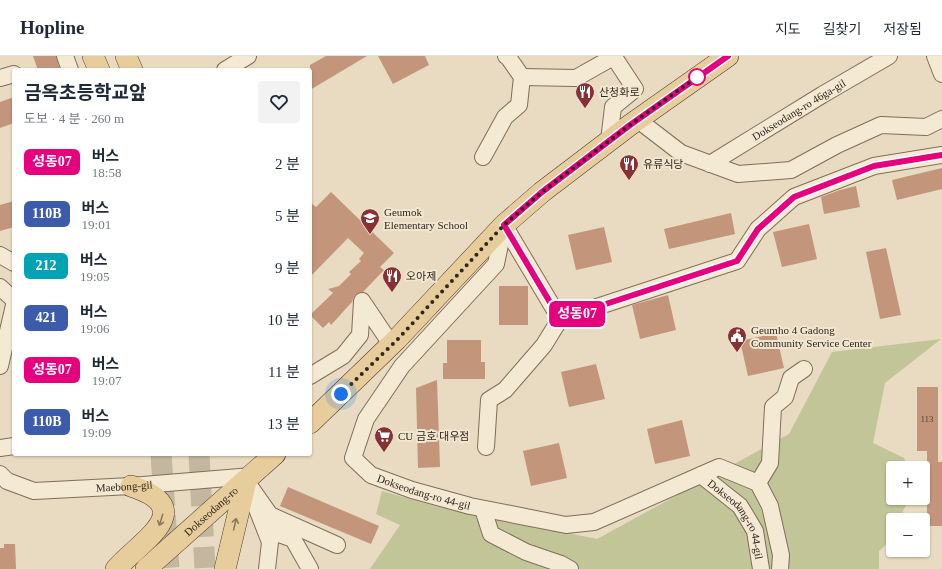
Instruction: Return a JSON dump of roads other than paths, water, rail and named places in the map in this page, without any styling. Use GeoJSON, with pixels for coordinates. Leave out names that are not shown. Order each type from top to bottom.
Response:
{"type":"FeatureCollection","features":[{"type":"Feature","properties":{"kind":"main road"},"geometry":{"type":"LineString","coordinates":[[93,56],[98,68]]}},
{"type":"Feature","properties":{"kind":"main road"},"geometry":{"type":"LineString","coordinates":[[126,56],[131,68]]}},
{"type":"Feature","properties":{"kind":"main road"},"geometry":{"type":"LineString","coordinates":[[312,421],[391,344],[504,225],[542,192],[609,141],[728,56]]}},
{"type":"Feature","properties":{"kind":"main road","name":"Dokseodang-ro"},"geometry":{"type":"LineString","coordinates":[[146,569],[273,456]]}},
{"type":"Feature","properties":{"kind":"main road"},"geometry":{"type":"LineString","coordinates":[[229,565],[249,478]]}},
{"type":"Feature","properties":{"kind":"main road"},"geometry":{"type":"LineString","coordinates":[[116,569],[158,529],[163,517],[163,509],[160,502],[147,492],[131,486]]}},
{"type":"Feature","properties":{"kind":"street"},"geometry":{"type":"LineString","coordinates":[[65,56],[69,68]]}},
{"type":"Feature","properties":{"kind":"street"},"geometry":{"type":"LineString","coordinates":[[228,68],[248,56]]}},
{"type":"Feature","properties":{"kind":"street"},"geometry":{"type":"LineString","coordinates":[[484,157],[505,117],[519,105],[522,77],[508,56]]}},
{"type":"Feature","properties":{"kind":"street","name":"Dokseodang-ro 46ga-gil"},"geometry":{"type":"LineString","coordinates":[[710,164],[822,95],[889,56]]}},
{"type":"Feature","properties":{"kind":"street"},"geometry":{"type":"LineString","coordinates":[[935,56],[942,74]]}},
{"type":"Feature","properties":{"kind":"street"},"geometry":{"type":"LineString","coordinates":[[522,77],[576,78],[614,57],[635,89],[613,107],[609,141]]}},
{"type":"Feature","properties":{"kind":"street"},"geometry":{"type":"LineString","coordinates":[[0,78],[12,75]]}},
{"type":"Feature","properties":{"kind":"street"},"geometry":{"type":"LineString","coordinates":[[638,120],[681,153],[738,174],[790,170],[837,145],[880,125],[926,127],[942,119]]}},
{"type":"Feature","properties":{"kind":"street"},"geometry":{"type":"LineString","coordinates":[[486,447],[489,400],[505,390],[544,345],[560,319],[737,261],[758,229],[794,197],[874,166],[942,155]]}},
{"type":"Feature","properties":{"kind":"street"},"geometry":{"type":"LineString","coordinates":[[504,225],[560,319]]}},
{"type":"Feature","properties":{"kind":"street","name":"Dokseodang-ro 44-gil"},"geometry":{"type":"LineString","coordinates":[[504,225],[496,264],[402,366],[366,419],[353,458],[371,475],[412,490],[484,509],[566,524],[594,522],[720,467],[758,483],[770,506],[781,555],[780,569]]}},
{"type":"Feature","properties":{"kind":"street"},"geometry":{"type":"LineString","coordinates":[[0,255],[12,262]]}},
{"type":"Feature","properties":{"kind":"street"},"geometry":{"type":"LineString","coordinates":[[312,375],[343,356],[360,335],[362,301],[391,344]]}},
{"type":"Feature","properties":{"kind":"street"},"geometry":{"type":"LineString","coordinates":[[12,314],[0,366],[12,364]]}},
{"type":"Feature","properties":{"kind":"street"},"geometry":{"type":"LineString","coordinates":[[758,483],[770,463],[773,406],[785,397],[791,378],[804,369]]}},
{"type":"Feature","properties":{"kind":"street"},"geometry":{"type":"LineString","coordinates":[[0,448],[12,446]]}},
{"type":"Feature","properties":{"kind":"street","name":"Maebong-gil"},"geometry":{"type":"LineString","coordinates":[[0,474],[7,481],[34,491],[249,478]]}},
{"type":"Feature","properties":{"kind":"street","name":"Dokseodang-ro 44-gil"},"geometry":{"type":"LineString","coordinates":[[701,475],[740,506],[755,531],[761,569]]}},
{"type":"Feature","properties":{"kind":"street"},"geometry":{"type":"LineString","coordinates":[[249,478],[270,542],[268,569]]}},
{"type":"Feature","properties":{"kind":"street"},"geometry":{"type":"LineString","coordinates":[[249,478],[270,515],[337,545]]}},
{"type":"Feature","properties":{"kind":"street"},"geometry":{"type":"LineString","coordinates":[[484,509],[491,534],[526,552],[562,564],[570,569]]}},
{"type":"Feature","properties":{"kind":"street"},"geometry":{"type":"LineString","coordinates":[[265,529],[293,539],[310,569]]}},
{"type":"Feature","properties":{"kind":"tunnel"},"geometry":{"type":"LineString","coordinates":[[161,456],[169,569]]}},
{"type":"Feature","properties":{"kind":"tunnel"},"geometry":{"type":"LineString","coordinates":[[199,456],[205,569]]}},
{"type":"Feature","properties":{"kind":"place","name":"산청화로"},"geometry":{"type":"Point","coordinates":[585,109]}},
{"type":"Feature","properties":{"kind":"place","name":"유류식당"},"geometry":{"type":"Point","coordinates":[629,181]}},
{"type":"Feature","properties":{"kind":"place","name":"Geumok Elementary School"},"geometry":{"type":"Point","coordinates":[370,235]}},
{"type":"Feature","properties":{"kind":"place","name":"오아제"},"geometry":{"type":"Point","coordinates":[392,293]}},
{"type":"Feature","properties":{"kind":"place","name":"Geumho 4 Gadong Community Service Center"},"geometry":{"type":"Point","coordinates":[737,353]}},
{"type":"Feature","properties":{"kind":"place","name":"CU 금호 대우점"},"geometry":{"type":"Point","coordinates":[384,453]}}]}
